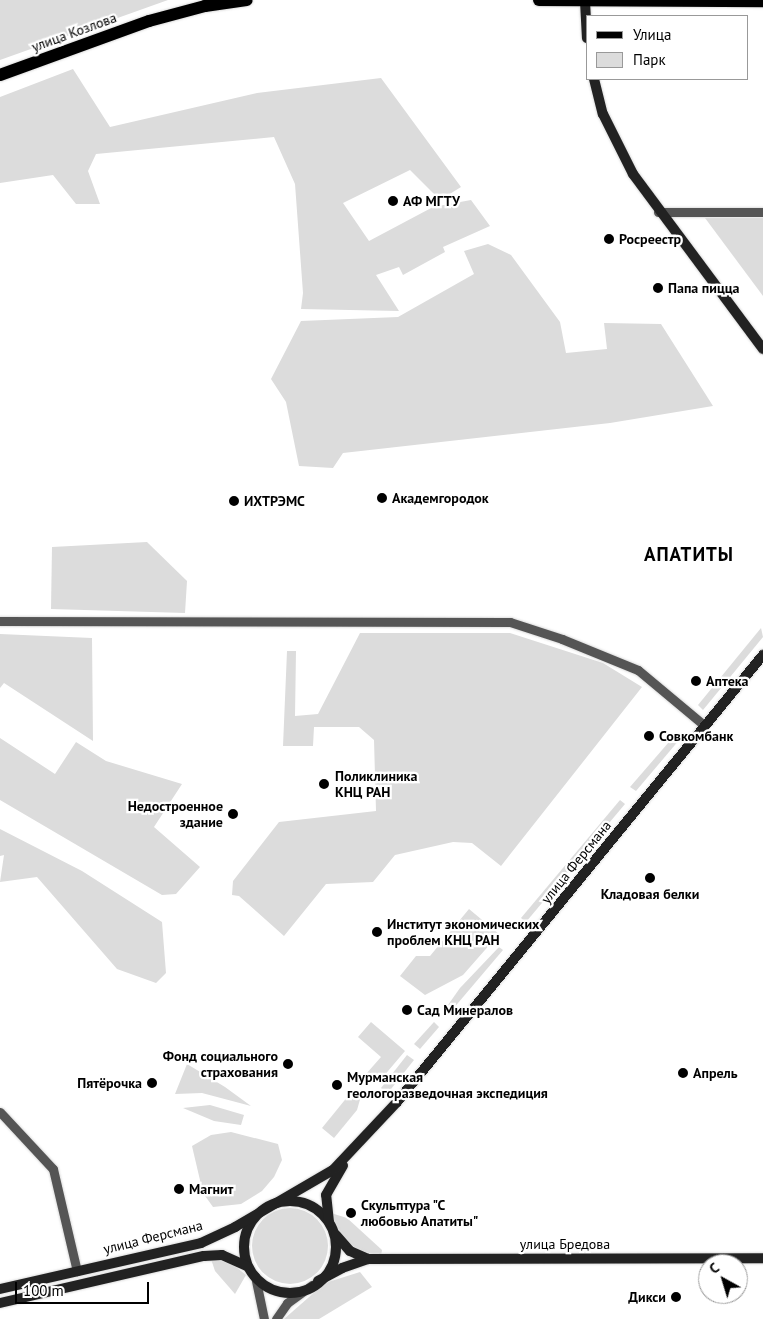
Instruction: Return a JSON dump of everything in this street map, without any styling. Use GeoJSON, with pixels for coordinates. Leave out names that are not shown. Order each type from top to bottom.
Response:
{"type":"FeatureCollection","features":[{"type":"Feature","properties":{"kind":"main road","name":"улица Козлова"},"geometry":{"type":"LineString","coordinates":[[0,75],[149,21],[205,6],[247,0]]}},
{"type":"Feature","properties":{"kind":"main road"},"geometry":{"type":"LineString","coordinates":[[539,0],[763,1]]}},
{"type":"Feature","properties":{"kind":"street"},"geometry":{"type":"LineString","coordinates":[[585,1],[586,20]]}},
{"type":"Feature","properties":{"kind":"street"},"geometry":{"type":"LineString","coordinates":[[594,80],[603,114],[633,174],[658,212],[763,349]]}},
{"type":"Feature","properties":{"kind":"street"},"geometry":{"type":"LineString","coordinates":[[658,212],[763,212]]}},
{"type":"Feature","properties":{"kind":"street"},"geometry":{"type":"LineString","coordinates":[[0,621],[510,622],[562,639],[638,670],[705,726]]}},
{"type":"Feature","properties":{"kind":"street","name":"улица Ферсмана"},"geometry":{"type":"LineString","coordinates":[[332,1229],[326,1194],[351,1153],[560,905],[763,655]]}},
{"type":"Feature","properties":{"kind":"street"},"geometry":{"type":"LineString","coordinates":[[0,1112],[53,1168],[80,1284]]}},
{"type":"Feature","properties":{"kind":"street","name":"улица Ферсмана"},"geometry":{"type":"LineString","coordinates":[[0,1289],[201,1243],[315,1182],[351,1153]]}},
{"type":"Feature","properties":{"kind":"street"},"geometry":{"type":"LineString","coordinates":[[290,1200],[300,1201],[322,1215],[350,1251],[368,1259],[342,1268],[299,1292],[281,1293],[255,1276],[247,1266],[244,1242],[249,1226],[269,1207],[290,1200]]}},
{"type":"Feature","properties":{"kind":"street"},"geometry":{"type":"LineString","coordinates":[[276,1319],[287,1304],[315,1283],[336,1260],[332,1229]]}},
{"type":"Feature","properties":{"kind":"street","name":"улица Ферсмана"},"geometry":{"type":"LineString","coordinates":[[0,1303],[204,1256],[222,1255],[247,1266]]}},
{"type":"Feature","properties":{"kind":"street","name":"улица Бредова"},"geometry":{"type":"LineString","coordinates":[[368,1259],[763,1258]]}},
{"type":"Feature","properties":{"kind":"street"},"geometry":{"type":"LineString","coordinates":[[255,1276],[264,1319]]}},
{"type":"Feature","properties":{"kind":"street"},"geometry":{"type":"LineString","coordinates":[[22,1284],[26,1297]]}},
{"type":"Feature","properties":{"kind":"green space"},"geometry":{"type":"Polygon","coordinates":[[[0,0],[168,0],[0,60],[0,0]]]}},
{"type":"Feature","properties":{"kind":"green space"},"geometry":{"type":"Polygon","coordinates":[[[73,69],[110,127],[257,93],[381,78],[461,187],[440,200],[410,170],[343,203],[369,241],[433,207],[471,200],[490,226],[443,247],[445,252],[403,275],[399,267],[376,275],[399,311],[301,309],[303,293],[295,184],[274,137],[96,154],[88,171],[100,204],[76,204],[53,175],[0,183],[0,97],[73,69]]]}},
{"type":"Feature","properties":{"kind":"green space"},"geometry":{"type":"Polygon","coordinates":[[[705,218],[763,218],[763,296],[705,218]]]}},
{"type":"Feature","properties":{"kind":"green space"},"geometry":{"type":"Polygon","coordinates":[[[488,244],[511,255],[560,322],[566,353],[607,349],[604,323],[661,324],[713,406],[610,423],[343,453],[333,468],[299,466],[286,402],[271,379],[301,321],[398,317],[474,274],[464,251],[488,244]]]}},
{"type":"Feature","properties":{"kind":"green space"},"geometry":{"type":"Polygon","coordinates":[[[147,542],[187,581],[185,613],[51,609],[52,547],[147,542]]]}},
{"type":"Feature","properties":{"kind":"green space"},"geometry":{"type":"Polygon","coordinates":[[[761,628],[763,637],[703,710],[698,705],[761,628]]]}},
{"type":"Feature","properties":{"kind":"green space"},"geometry":{"type":"Polygon","coordinates":[[[360,633],[510,633],[603,663],[642,687],[501,866],[472,843],[453,842],[395,855],[373,882],[326,884],[284,936],[239,896],[232,895],[233,881],[279,822],[376,811],[374,740],[359,727],[314,727],[313,746],[283,746],[287,651],[296,651],[295,716],[318,714],[360,633]]]}},
{"type":"Feature","properties":{"kind":"green space"},"geometry":{"type":"Polygon","coordinates":[[[0,634],[92,638],[93,741],[4,683],[0,688],[0,634]]]}},
{"type":"Feature","properties":{"kind":"green space"},"geometry":{"type":"Polygon","coordinates":[[[675,735],[680,739],[636,791],[630,787],[675,735]]]}},
{"type":"Feature","properties":{"kind":"green space"},"geometry":{"type":"Polygon","coordinates":[[[0,738],[55,774],[76,742],[106,761],[182,784],[154,827],[200,867],[176,894],[162,895],[0,800],[0,738]]]}},
{"type":"Feature","properties":{"kind":"green space"},"geometry":{"type":"Polygon","coordinates":[[[620,800],[625,804],[526,922],[521,918],[620,800]]]}},
{"type":"Feature","properties":{"kind":"green space"},"geometry":{"type":"Polygon","coordinates":[[[0,829],[82,871],[162,922],[166,973],[156,983],[117,969],[37,877],[0,882],[4,855],[0,856],[0,829]]]}},
{"type":"Feature","properties":{"kind":"green space"},"geometry":{"type":"Polygon","coordinates":[[[469,909],[499,934],[463,975],[425,995],[400,976],[416,956],[430,956],[469,909]]]}},
{"type":"Feature","properties":{"kind":"green space"},"geometry":{"type":"Polygon","coordinates":[[[499,947],[503,950],[447,1016],[443,1012],[460,988],[499,947]]]}},
{"type":"Feature","properties":{"kind":"green space"},"geometry":{"type":"Polygon","coordinates":[[[371,1022],[405,1051],[377,1084],[366,1074],[381,1057],[358,1037],[371,1022]]]}},
{"type":"Feature","properties":{"kind":"green space"},"geometry":{"type":"Polygon","coordinates":[[[434,1022],[439,1027],[420,1049],[414,1044],[434,1022]]]}},
{"type":"Feature","properties":{"kind":"green space"},"geometry":{"type":"Polygon","coordinates":[[[407,1055],[414,1060],[387,1094],[381,1088],[407,1055]]]}},
{"type":"Feature","properties":{"kind":"green space"},"geometry":{"type":"Polygon","coordinates":[[[187,1064],[225,1087],[251,1106],[202,1093],[175,1094],[187,1064]]]}},
{"type":"Feature","properties":{"kind":"green space"},"geometry":{"type":"Polygon","coordinates":[[[353,1090],[361,1096],[357,1110],[334,1138],[322,1128],[353,1090]]]}},
{"type":"Feature","properties":{"kind":"green space"},"geometry":{"type":"Polygon","coordinates":[[[210,1105],[244,1115],[241,1125],[214,1121],[183,1108],[210,1105]]]}},
{"type":"Feature","properties":{"kind":"green space"},"geometry":{"type":"Polygon","coordinates":[[[231,1132],[278,1144],[282,1160],[274,1177],[262,1191],[241,1204],[213,1207],[203,1193],[192,1146],[211,1135],[231,1132]]]}},
{"type":"Feature","properties":{"kind":"green space"},"geometry":{"type":"Polygon","coordinates":[[[283,1208],[297,1208],[311,1214],[322,1225],[328,1239],[325,1261],[317,1273],[297,1284],[283,1284],[269,1278],[258,1267],[252,1253],[252,1239],[258,1225],[269,1214],[283,1208]]]}},
{"type":"Feature","properties":{"kind":"green space"},"geometry":{"type":"Polygon","coordinates":[[[331,1213],[347,1218],[382,1250],[381,1256],[354,1249],[337,1228],[331,1213]]]}},
{"type":"Feature","properties":{"kind":"green space"},"geometry":{"type":"Polygon","coordinates":[[[211,1259],[231,1263],[246,1275],[235,1294],[215,1271],[211,1259]]]}},
{"type":"Feature","properties":{"kind":"green space"},"geometry":{"type":"Polygon","coordinates":[[[360,1272],[372,1287],[319,1319],[284,1319],[325,1283],[360,1272]]]}},
{"type":"Feature","properties":{"kind":"place","name":"АФ МГТУ"},"geometry":{"type":"Point","coordinates":[393,201]}},
{"type":"Feature","properties":{"kind":"place","name":"Росреестр"},"geometry":{"type":"Point","coordinates":[609,239]}},
{"type":"Feature","properties":{"kind":"place","name":"Папа пицца"},"geometry":{"type":"Point","coordinates":[658,288]}},
{"type":"Feature","properties":{"kind":"place","name":"Академгородок"},"geometry":{"type":"Point","coordinates":[382,498]}},
{"type":"Feature","properties":{"kind":"place","name":"ИХТРЭМС"},"geometry":{"type":"Point","coordinates":[234,501]}},
{"type":"Feature","properties":{"kind":"place","name":"Аптека"},"geometry":{"type":"Point","coordinates":[696,681]}},
{"type":"Feature","properties":{"kind":"place","name":"Совкомбанк"},"geometry":{"type":"Point","coordinates":[649,736]}},
{"type":"Feature","properties":{"kind":"place","name":"Поликлиника КНЦ РАН"},"geometry":{"type":"Point","coordinates":[324,784]}},
{"type":"Feature","properties":{"kind":"place","name":"Недостроенное здание"},"geometry":{"type":"Point","coordinates":[233,814]}},
{"type":"Feature","properties":{"kind":"place","name":"Кладовая белки"},"geometry":{"type":"Point","coordinates":[650,878]}},
{"type":"Feature","properties":{"kind":"place","name":"Институт экономических проблем КНЦ РАН"},"geometry":{"type":"Point","coordinates":[377,932]}},
{"type":"Feature","properties":{"kind":"place","name":"Сад Минералов"},"geometry":{"type":"Point","coordinates":[407,1010]}},
{"type":"Feature","properties":{"kind":"place","name":"Фонд социального страхования"},"geometry":{"type":"Point","coordinates":[288,1064]}},
{"type":"Feature","properties":{"kind":"place","name":"Апрель"},"geometry":{"type":"Point","coordinates":[683,1073]}},
{"type":"Feature","properties":{"kind":"place","name":"Пятёрочка"},"geometry":{"type":"Point","coordinates":[152,1083]}},
{"type":"Feature","properties":{"kind":"place","name":"Мурманская геологоразведочная экспедиция"},"geometry":{"type":"Point","coordinates":[337,1085]}},
{"type":"Feature","properties":{"kind":"place","name":"Магнит"},"geometry":{"type":"Point","coordinates":[179,1189]}},
{"type":"Feature","properties":{"kind":"place","name":"Скульптура \"С любовью Апатиты\""},"geometry":{"type":"Point","coordinates":[351,1213]}},
{"type":"Feature","properties":{"kind":"place","name":"Дикси"},"geometry":{"type":"Point","coordinates":[676,1297]}},
{"type":"Feature","properties":{"kind":"district","name":"АПАТИТЫ"},"geometry":{"type":"Point","coordinates":[689,555]}}]}
